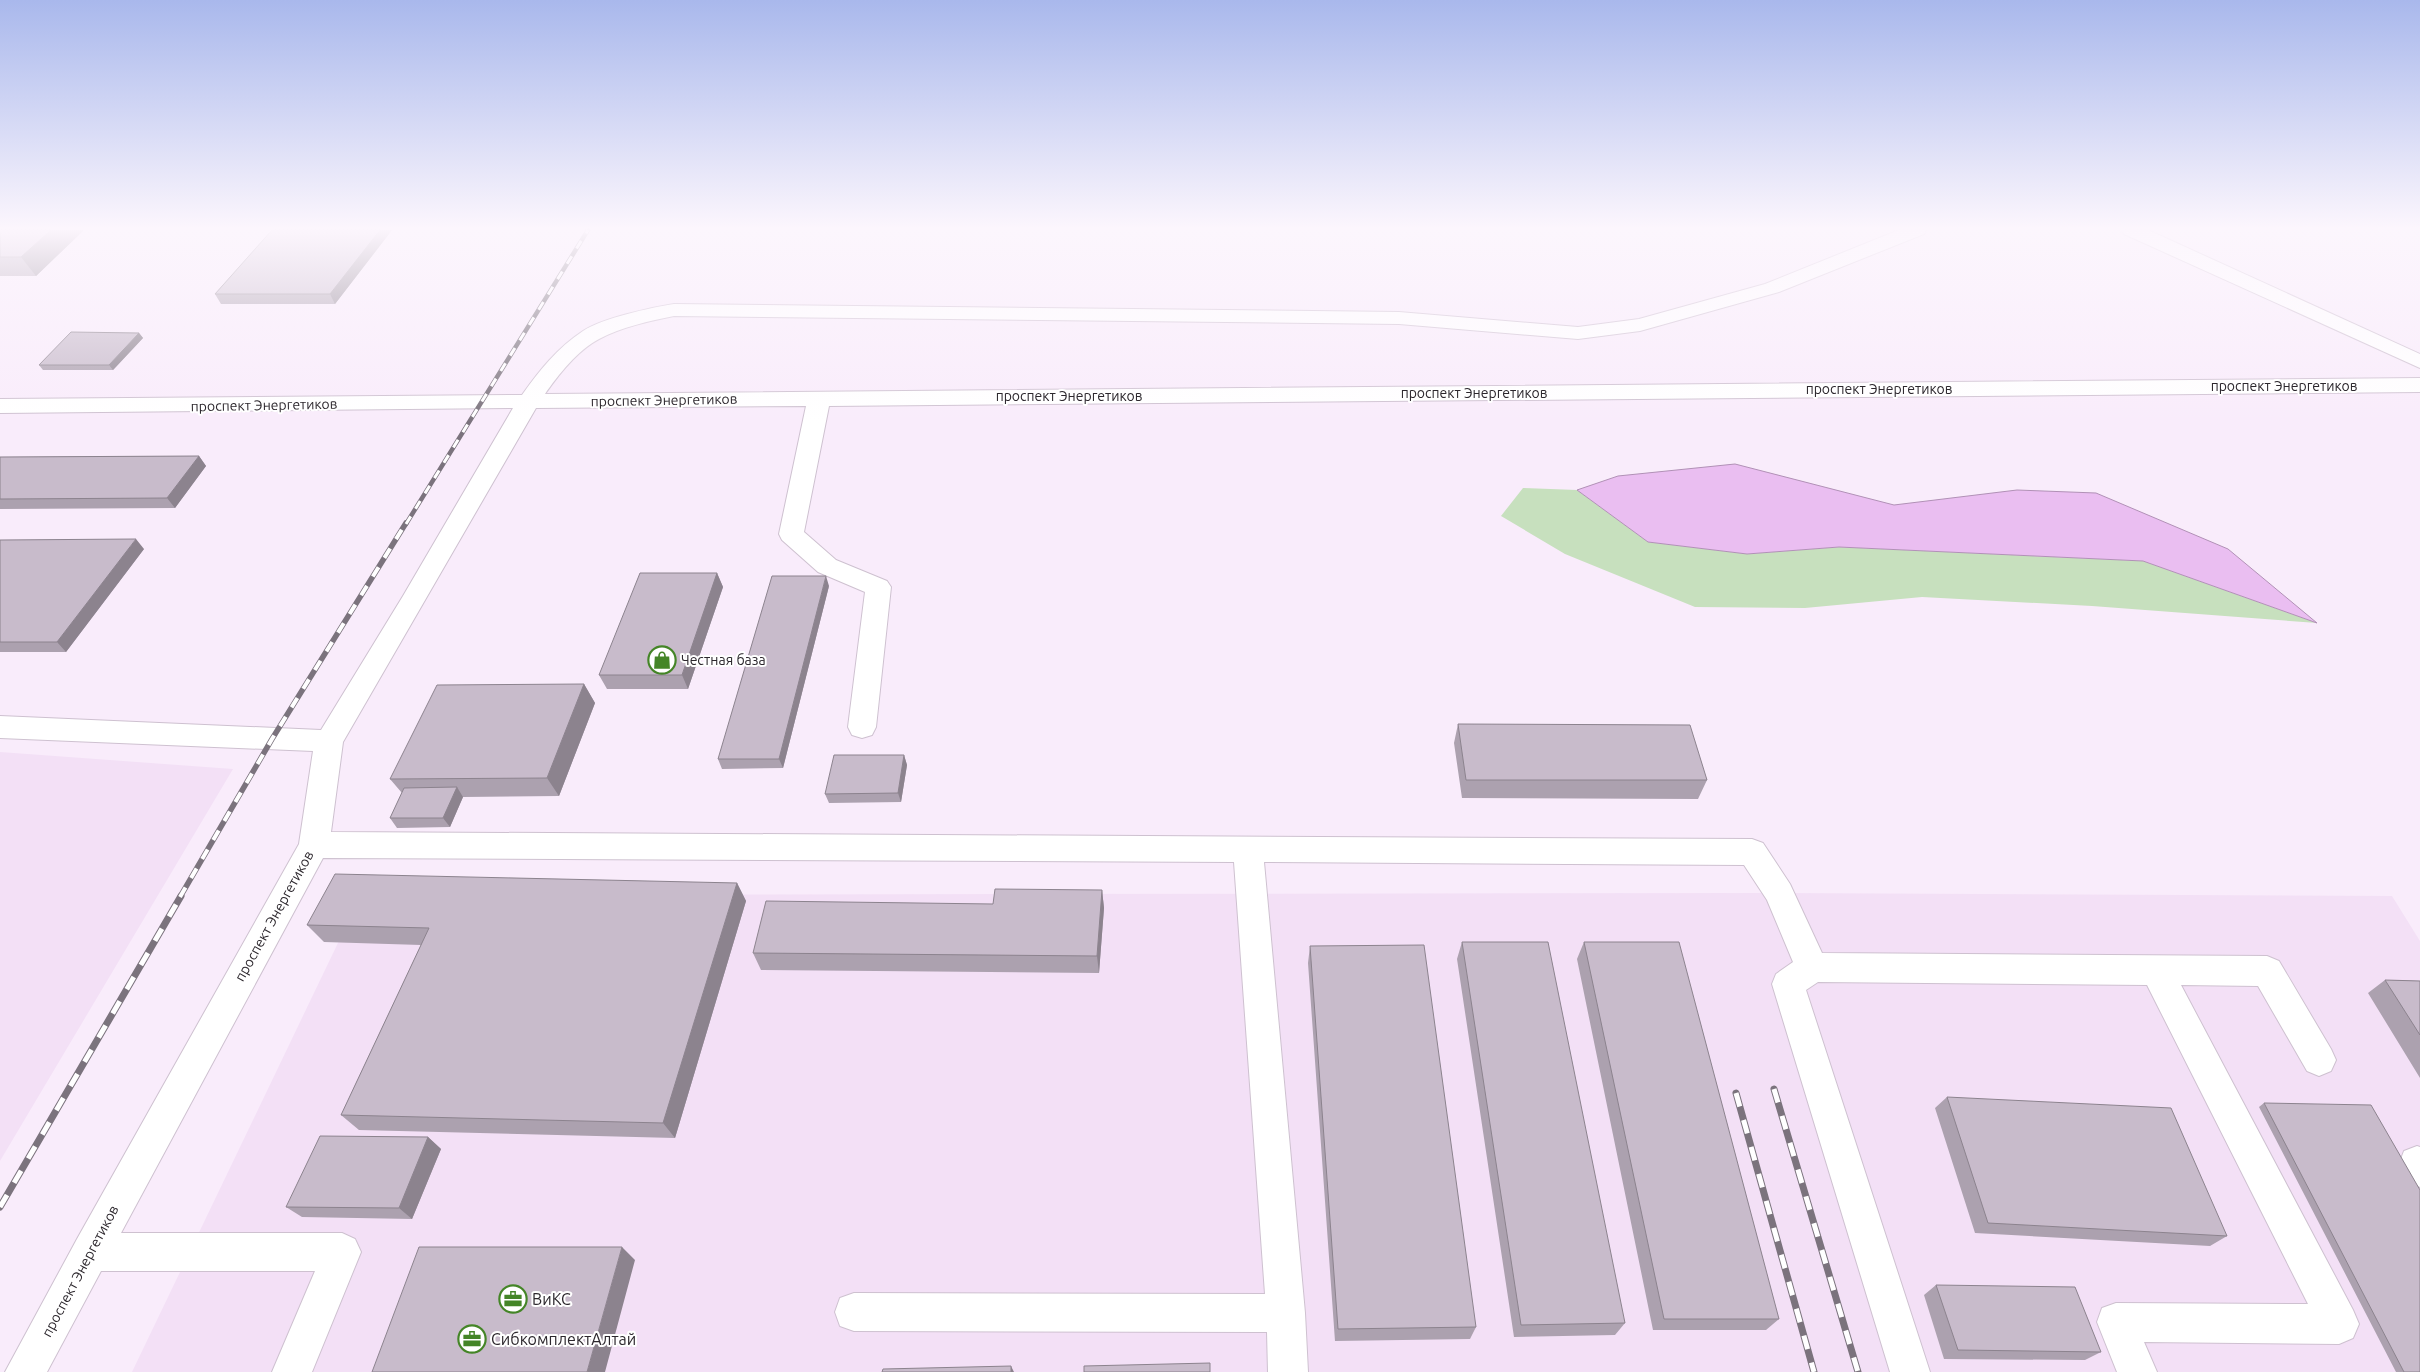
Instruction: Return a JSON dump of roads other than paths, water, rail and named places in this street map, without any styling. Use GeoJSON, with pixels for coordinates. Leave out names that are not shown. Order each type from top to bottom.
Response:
{"type":"FeatureCollection","features":[{"type":"Feature","properties":{"kind":"main road"},"geometry":{"type":"LineString","coordinates":[[528,402],[553,367],[591,335],[642,316],[674,310],[1399,318],[1578,333],[1640,326],[1751,294]]}},
{"type":"Feature","properties":{"kind":"main road"},"geometry":{"type":"LineString","coordinates":[[2271,294],[2420,362]]}},
{"type":"Feature","properties":{"kind":"main road","name":"проспект Энергетиков"},"geometry":{"type":"LineString","coordinates":[[0,406],[2420,384]]}},
{"type":"Feature","properties":{"kind":"main road"},"geometry":{"type":"LineString","coordinates":[[819,398],[791,534],[826,566],[878,587],[862,727]]}},
{"type":"Feature","properties":{"kind":"main road","name":"проспект Энергетиков"},"geometry":{"type":"LineString","coordinates":[[25,1372],[314,844],[329,741],[412,603],[528,402]]}},
{"type":"Feature","properties":{"kind":"main road"},"geometry":{"type":"LineString","coordinates":[[0,727],[329,741]]}},
{"type":"Feature","properties":{"kind":"main road"},"geometry":{"type":"LineString","coordinates":[[314,844],[1752,852],[1779,893],[1812,967]]}},
{"type":"Feature","properties":{"kind":"main road"},"geometry":{"type":"LineString","coordinates":[[1248,849],[1286,1313],[1288,1372]]}},
{"type":"Feature","properties":{"kind":"main road"},"geometry":{"type":"LineString","coordinates":[[1910,1372],[1788,984],[1812,967],[2267,971],[2319,1060]]}},
{"type":"Feature","properties":{"kind":"main road"},"geometry":{"type":"LineString","coordinates":[[2137,1372],[2116,1322],[2339,1324],[2156,970]]}},
{"type":"Feature","properties":{"kind":"main road"},"geometry":{"type":"LineString","coordinates":[[90,1252],[342,1252],[292,1372]]}},
{"type":"Feature","properties":{"kind":"main road"},"geometry":{"type":"LineString","coordinates":[[854,1312],[1286,1313]]}},
{"type":"Feature","properties":{"kind":"railway"},"geometry":{"type":"LineString","coordinates":[[406,524],[548,294]]}},
{"type":"Feature","properties":{"kind":"railway"},"geometry":{"type":"LineString","coordinates":[[180,897],[272,739],[406,523]]}},
{"type":"Feature","properties":{"kind":"railway"},"geometry":{"type":"LineString","coordinates":[[0,1207],[181,896]]}},
{"type":"Feature","properties":{"kind":"railway"},"geometry":{"type":"LineString","coordinates":[[1774,1089],[1858,1372]]}},
{"type":"Feature","properties":{"kind":"railway"},"geometry":{"type":"LineString","coordinates":[[1736,1093],[1814,1372]]}},
{"type":"Feature","properties":{"kind":"place","name":"Честная база"},"geometry":{"type":"Point","coordinates":[662,660]}},
{"type":"Feature","properties":{"kind":"place","name":"ВиКС"},"geometry":{"type":"Point","coordinates":[513,1299]}},
{"type":"Feature","properties":{"kind":"place","name":"СибкомплектАлтай"},"geometry":{"type":"Point","coordinates":[472,1339]}}]}
